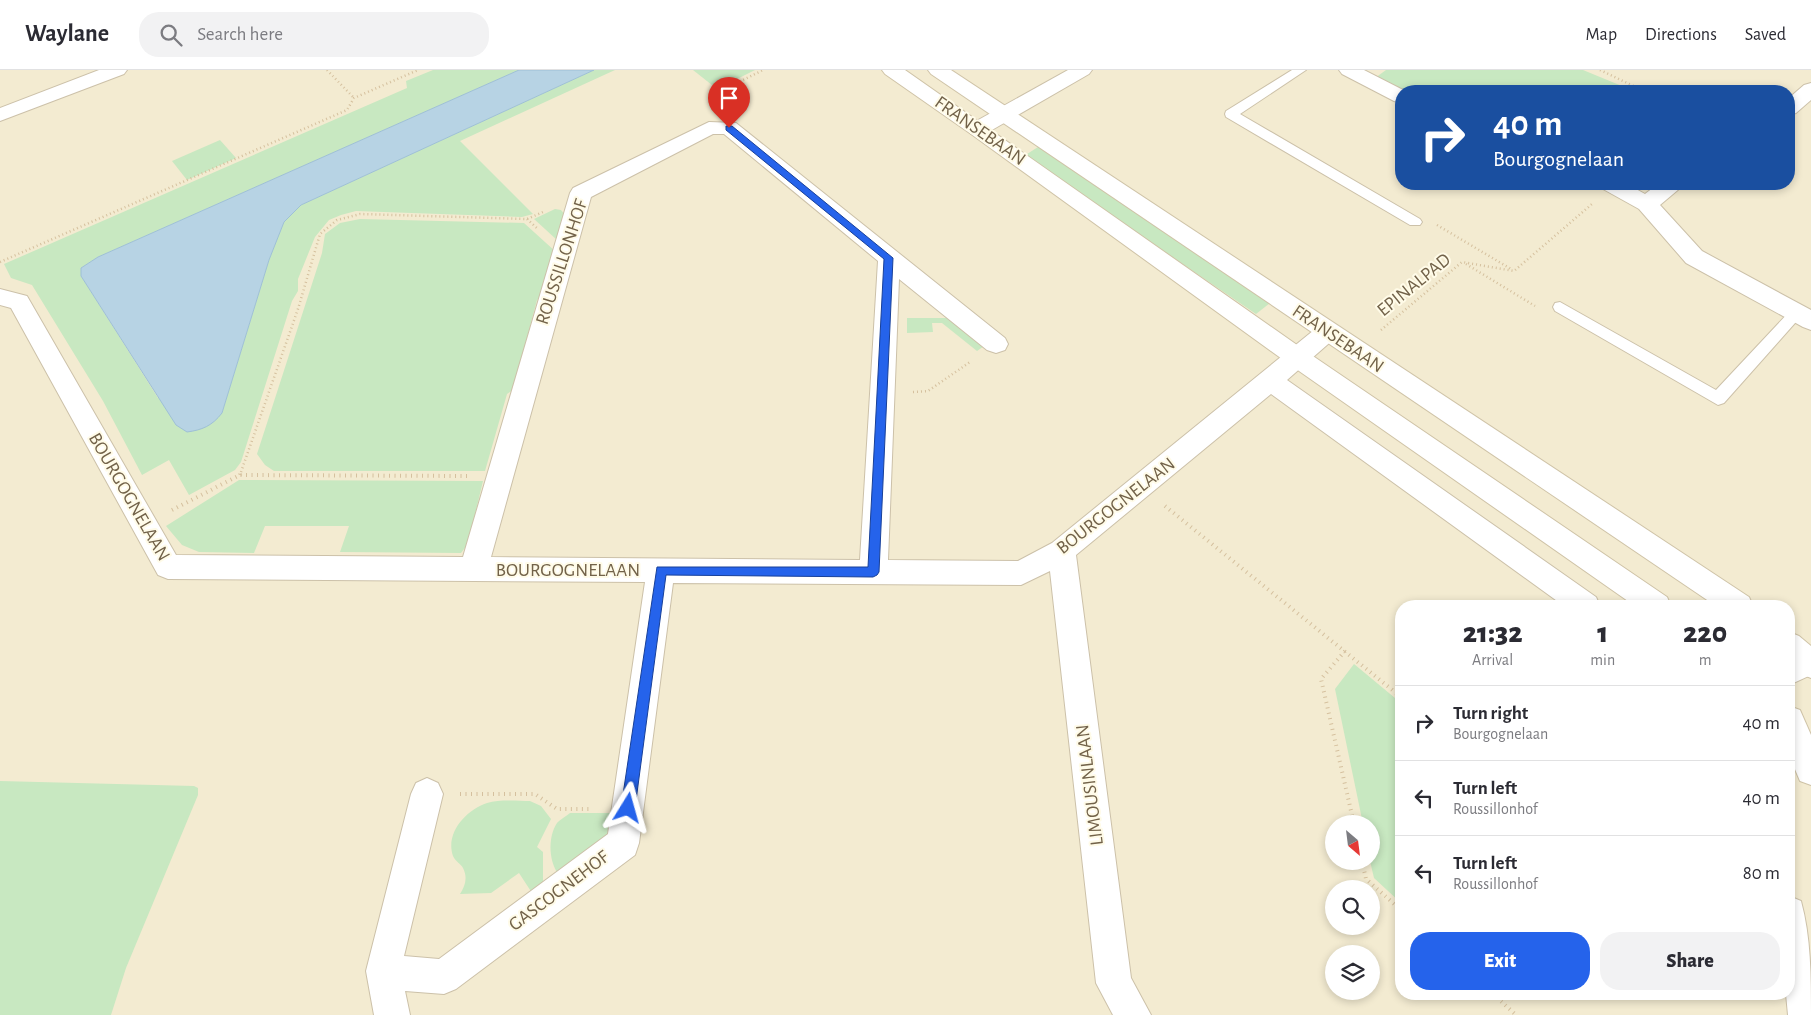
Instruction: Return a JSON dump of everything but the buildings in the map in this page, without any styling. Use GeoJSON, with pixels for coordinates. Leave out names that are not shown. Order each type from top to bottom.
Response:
{"type":"FeatureCollection","features":[{"type":"Feature","properties":{"kind":"street"},"geometry":{"type":"LineString","coordinates":[[0,114],[117,70]]}},
{"type":"Feature","properties":{"kind":"street","name":"FRANSEBAAN"},"geometry":{"type":"LineString","coordinates":[[892,70],[978,129],[1298,358],[1648,600]]}},
{"type":"Feature","properties":{"kind":"street","name":"FRANSEBAAN"},"geometry":{"type":"LineString","coordinates":[[938,70],[1730,600]]}},
{"type":"Feature","properties":{"kind":"street"},"geometry":{"type":"LineString","coordinates":[[978,129],[1082,70]]}},
{"type":"Feature","properties":{"kind":"street"},"geometry":{"type":"LineString","coordinates":[[1359,72],[1395,94]]}},
{"type":"Feature","properties":{"kind":"street"},"geometry":{"type":"LineString","coordinates":[[1795,104],[1811,89]]}},
{"type":"Feature","properties":{"kind":"street","name":"ROUSSILLONHOF"},"geometry":{"type":"LineString","coordinates":[[474,569],[560,260],[581,193],[709,128],[729,128]]}},
{"type":"Feature","properties":{"kind":"street"},"geometry":{"type":"LineString","coordinates":[[729,128],[996,344]]}},
{"type":"Feature","properties":{"kind":"street"},"geometry":{"type":"LineString","coordinates":[[1623,190],[1647,204],[1694,257],[1804,317]]}},
{"type":"Feature","properties":{"kind":"street"},"geometry":{"type":"LineString","coordinates":[[1647,204],[1664,190]]}},
{"type":"Feature","properties":{"kind":"street"},"geometry":{"type":"LineString","coordinates":[[873,572],[888,258]]}},
{"type":"Feature","properties":{"kind":"street","name":"BOURGOGNELAAN"},"geometry":{"type":"LineString","coordinates":[[2,298],[19,302],[168,567],[1022,573],[1062,551],[1298,358],[1327,332]]}},
{"type":"Feature","properties":{"kind":"street"},"geometry":{"type":"LineString","coordinates":[[1270,381],[1578,600]]}},
{"type":"Feature","properties":{"kind":"street","name":"LIMOUSINLAAN"},"geometry":{"type":"LineString","coordinates":[[1062,551],[1114,983],[1133,1015]]}},
{"type":"Feature","properties":{"kind":"street","name":"GASCOGNEHOF"},"geometry":{"type":"LineString","coordinates":[[383,971],[444,978],[623,843],[661,570]]}},
{"type":"Feature","properties":{"kind":"street"},"geometry":{"type":"LineString","coordinates":[[1795,734],[1811,770]]}},
{"type":"Feature","properties":{"kind":"street"},"geometry":{"type":"LineString","coordinates":[[392,1015],[383,971],[427,794]]}},
{"type":"Feature","properties":{"kind":"street"},"geometry":{"type":"LineString","coordinates":[[1795,948],[1806,1013]]}},
{"type":"Feature","properties":{"kind":"lane"},"geometry":{"type":"LineString","coordinates":[[1300,70],[1231,114],[1414,222]]}},
{"type":"Feature","properties":{"kind":"lane"},"geometry":{"type":"LineString","coordinates":[[1560,307],[1718,400],[1804,317]]}},
{"type":"Feature","properties":{"kind":"path"},"geometry":{"type":"LineString","coordinates":[[327,70],[354,98]]}},
{"type":"Feature","properties":{"kind":"path"},"geometry":{"type":"LineString","coordinates":[[0,262],[348,110],[354,98],[418,70]]}},
{"type":"Feature","properties":{"kind":"path"},"geometry":{"type":"LineString","coordinates":[[729,128],[743,109],[721,91],[763,70]]}},
{"type":"Feature","properties":{"kind":"path"},"geometry":{"type":"LineString","coordinates":[[1600,70],[1631,85]]}},
{"type":"Feature","properties":{"kind":"path"},"geometry":{"type":"LineString","coordinates":[[1414,222],[1433,222],[1514,271],[1606,190]]}},
{"type":"Feature","properties":{"kind":"path"},"geometry":{"type":"LineString","coordinates":[[240,475],[298,309],[320,234],[337,220],[360,214],[527,219],[581,193]]}},
{"type":"Feature","properties":{"kind":"path"},"geometry":{"type":"LineString","coordinates":[[1462,262],[1539,309],[1560,307]]}},
{"type":"Feature","properties":{"kind":"path","name":"EPINALPAD"},"geometry":{"type":"LineString","coordinates":[[1356,351],[1462,262],[1514,271]]}},
{"type":"Feature","properties":{"kind":"path"},"geometry":{"type":"LineString","coordinates":[[882,393],[928,391],[996,344]]}},
{"type":"Feature","properties":{"kind":"path"},"geometry":{"type":"LineString","coordinates":[[143,525],[240,475],[500,476]]}},
{"type":"Feature","properties":{"kind":"path"},"geometry":{"type":"LineString","coordinates":[[1141,486],[1395,692]]}},
{"type":"Feature","properties":{"kind":"path"},"geometry":{"type":"LineString","coordinates":[[1345,651],[1321,679],[1352,815]]}},
{"type":"Feature","properties":{"kind":"path"},"geometry":{"type":"LineString","coordinates":[[427,794],[535,794],[557,809],[628,808]]}},
{"type":"Feature","properties":{"kind":"path"},"geometry":{"type":"LineString","coordinates":[[1364,870],[1366,879],[1395,905]]}},
{"type":"Feature","properties":{"kind":"path"},"geometry":{"type":"LineString","coordinates":[[1500,1000],[1516,1015]]}},
{"type":"Feature","properties":{"kind":"shaded area"},"geometry":{"type":"Polygon","coordinates":[[[0,70],[1811,70],[1811,1015],[0,1015],[0,70]]]}},
{"type":"Feature","properties":{"kind":"green space"},"geometry":{"type":"Polygon","coordinates":[[[433,70],[519,70],[98,257],[81,268],[81,276],[158,398],[222,413],[269,260],[284,221],[301,205],[594,70],[615,70],[460,141],[533,214],[522,217],[356,211],[329,220],[315,237],[298,279],[298,291],[292,301],[241,462],[235,470],[189,495],[169,460],[142,475],[103,401],[32,285],[11,278],[4,264],[407,88],[406,81],[433,70]]]}},
{"type":"Feature","properties":{"kind":"green space"},"geometry":{"type":"Polygon","coordinates":[[[693,70],[755,70],[717,89],[693,70]]]}},
{"type":"Feature","properties":{"kind":"green space"},"geometry":{"type":"Polygon","coordinates":[[[1386,70],[1583,70],[1619,85],[1395,85],[1395,88],[1375,78],[1386,70]]]}},
{"type":"Feature","properties":{"kind":"green space"},"geometry":{"type":"Polygon","coordinates":[[[220,140],[236,158],[187,180],[172,161],[220,140]]]}},
{"type":"Feature","properties":{"kind":"green space"},"geometry":{"type":"Polygon","coordinates":[[[1038,147],[1270,303],[1256,314],[1024,156],[1038,147]]]}},
{"type":"Feature","properties":{"kind":"green space"},"geometry":{"type":"Polygon","coordinates":[[[555,209],[561,210],[566,216],[557,240],[534,219],[555,209]]]}},
{"type":"Feature","properties":{"kind":"green space"},"geometry":{"type":"Polygon","coordinates":[[[360,219],[524,223],[556,252],[544,294],[537,300],[513,390],[507,394],[485,471],[274,471],[265,465],[257,454],[322,253],[325,234],[340,223],[360,219]]]}},
{"type":"Feature","properties":{"kind":"green space"},"geometry":{"type":"Polygon","coordinates":[[[907,318],[949,318],[987,344],[977,351],[942,323],[932,323],[933,332],[907,333],[907,318]]]}},
{"type":"Feature","properties":{"kind":"green space"},"geometry":{"type":"Polygon","coordinates":[[[239,480],[483,481],[468,544],[461,553],[340,552],[349,526],[265,526],[254,553],[199,552],[182,545],[166,526],[239,480]]]}},
{"type":"Feature","properties":{"kind":"green space"},"geometry":{"type":"Polygon","coordinates":[[[1354,664],[1395,698],[1395,897],[1380,884],[1380,880],[1374,878],[1372,870],[1380,870],[1380,815],[1361,815],[1335,689],[1354,664]]]}},
{"type":"Feature","properties":{"kind":"green space"},"geometry":{"type":"Polygon","coordinates":[[[0,781],[194,786],[198,788],[198,795],[126,968],[111,1015],[0,1015],[0,781]]]}},
{"type":"Feature","properties":{"kind":"green space"},"geometry":{"type":"Polygon","coordinates":[[[530,801],[541,806],[551,819],[537,847],[543,852],[543,883],[534,896],[519,873],[491,893],[460,894],[466,879],[465,872],[453,856],[451,847],[452,839],[459,824],[472,811],[487,803],[530,801]]]}},
{"type":"Feature","properties":{"kind":"green space"},"geometry":{"type":"Polygon","coordinates":[[[570,813],[610,813],[607,842],[560,876],[553,865],[551,851],[552,836],[557,823],[570,813]]]}},
{"type":"Feature","properties":{"kind":"water"},"geometry":{"type":"Polygon","coordinates":[[[519,70],[594,70],[301,205],[284,222],[269,260],[222,413],[206,427],[197,430],[187,432],[176,425],[81,276],[81,268],[98,257],[519,70]]]}},
{"type":"Feature","properties":{"kind":"route"},"geometry":{"type":"LineString","coordinates":[[628,808],[661,570],[873,572],[888,258],[729,128]]}}]}
